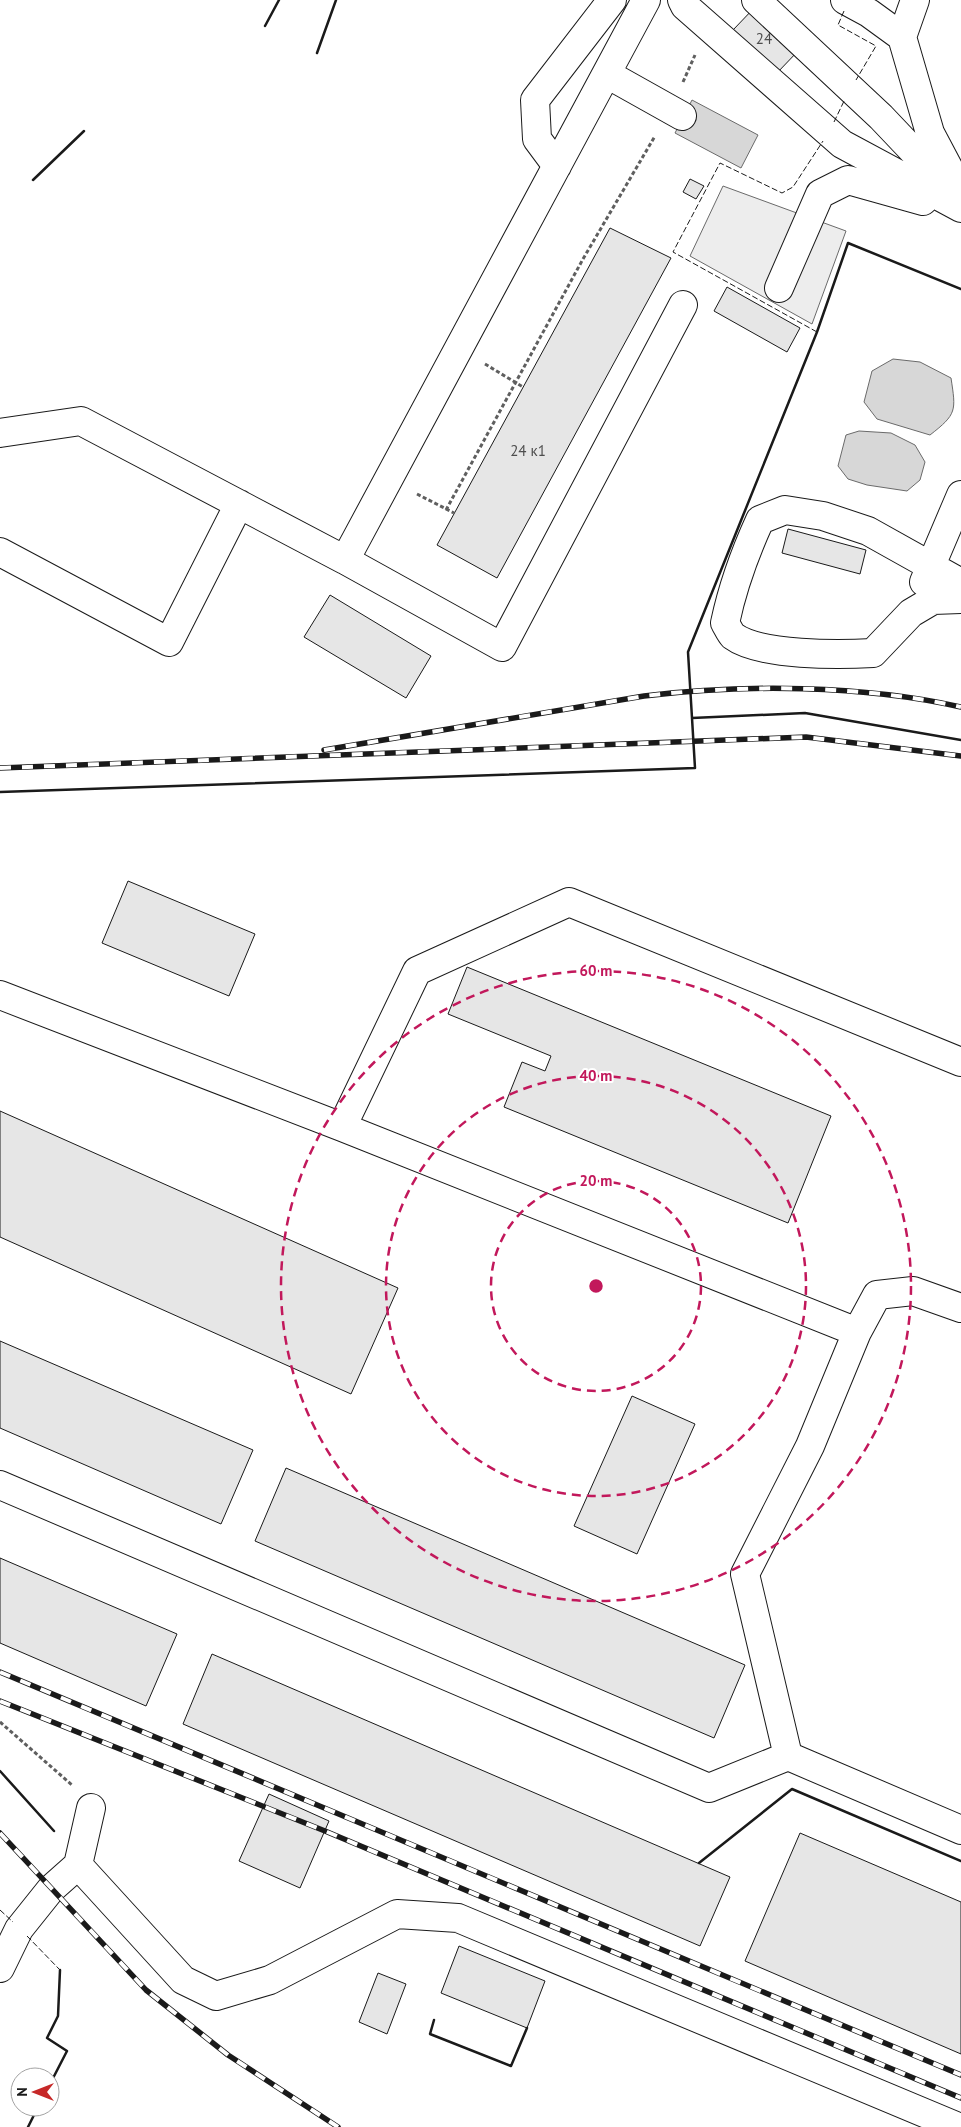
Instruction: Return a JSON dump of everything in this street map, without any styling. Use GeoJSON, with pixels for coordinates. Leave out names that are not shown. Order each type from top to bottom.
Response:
{"type":"FeatureCollection","features":[{"type":"Feature","properties":{"kind":"lane"},"geometry":{"type":"LineString","coordinates":[[557,166],[537,138],[535,100],[612,0]]}},
{"type":"Feature","properties":{"kind":"lane"},"geometry":{"type":"LineString","coordinates":[[345,560],[646,0]]}},
{"type":"Feature","properties":{"kind":"lane"},"geometry":{"type":"LineString","coordinates":[[682,0],[685,6],[707,26],[842,144],[961,210]]}},
{"type":"Feature","properties":{"kind":"lane"},"geometry":{"type":"LineString","coordinates":[[756,0],[881,117],[961,202]]}},
{"type":"Feature","properties":{"kind":"lane"},"geometry":{"type":"LineString","coordinates":[[845,0],[870,13],[902,37]]}},
{"type":"Feature","properties":{"kind":"lane"},"geometry":{"type":"LineString","coordinates":[[915,0],[902,37],[930,133],[961,191]]}},
{"type":"Feature","properties":{"kind":"lane"},"geometry":{"type":"LineString","coordinates":[[607,74],[676,113]]}},
{"type":"Feature","properties":{"kind":"lane"},"geometry":{"type":"LineString","coordinates":[[779,288],[820,194],[848,180],[961,210]]}},
{"type":"Feature","properties":{"kind":"lane"},"geometry":{"type":"LineString","coordinates":[[0,433],[81,421],[345,560],[502,647],[684,305]]}},
{"type":"Feature","properties":{"kind":"lane"},"geometry":{"type":"LineString","coordinates":[[911,613],[961,495]]}},
{"type":"Feature","properties":{"kind":"lane"},"geometry":{"type":"LineString","coordinates":[[0,552],[169,642],[239,504]]}},
{"type":"Feature","properties":{"kind":"lane"},"geometry":{"type":"LineString","coordinates":[[961,583],[868,531],[823,516],[785,510],[760,520],[742,558],[725,622],[732,635],[756,646],[838,656],[873,654],[911,613],[933,600],[961,599]]}},
{"type":"Feature","properties":{"kind":"lane"},"geometry":{"type":"LineString","coordinates":[[342,1127],[417,971],[569,902],[961,1062]]}},
{"type":"Feature","properties":{"kind":"lane"},"geometry":{"type":"LineString","coordinates":[[0,995],[342,1127],[857,1332]]}},
{"type":"Feature","properties":{"kind":"lane"},"geometry":{"type":"LineString","coordinates":[[788,1756],[746,1574],[810,1446],[857,1332],[876,1295],[913,1291],[961,1308]]}},
{"type":"Feature","properties":{"kind":"lane"},"geometry":{"type":"LineString","coordinates":[[0,1485],[709,1788],[788,1756],[961,1830]]}},
{"type":"Feature","properties":{"kind":"lane"},"geometry":{"type":"LineString","coordinates":[[0,1968],[19,1929],[51,1889],[78,1865],[91,1808]]}},
{"type":"Feature","properties":{"kind":"lane"},"geometry":{"type":"LineString","coordinates":[[78,1865],[183,1980],[216,1996],[270,1980],[397,1914],[458,1918],[958,2127]]}},
{"type":"Feature","properties":{"kind":"path"},"geometry":{"type":"LineString","coordinates":[[454,514],[446,510],[583,259],[676,113],[707,26]]}},
{"type":"Feature","properties":{"kind":"path"},"geometry":{"type":"LineString","coordinates":[[458,350],[516,381],[523,387]]}},
{"type":"Feature","properties":{"kind":"path"},"geometry":{"type":"LineString","coordinates":[[0,1722],[66,1778],[91,1808]]}},
{"type":"Feature","properties":{"kind":"shaded area"},"geometry":{"type":"Polygon","coordinates":[[[692,100],[758,135],[741,168],[675,133],[692,100]]]}},
{"type":"Feature","properties":{"kind":"shaded area"},"geometry":{"type":"Polygon","coordinates":[[[723,186],[846,231],[812,324],[690,256],[723,186]]]}},
{"type":"Feature","properties":{"kind":"shaded area"},"geometry":{"type":"Polygon","coordinates":[[[893,359],[920,362],[951,378],[954,398],[952,411],[945,422],[930,435],[877,419],[864,402],[872,371],[893,359]]]}},
{"type":"Feature","properties":{"kind":"shaded area"},"geometry":{"type":"Polygon","coordinates":[[[859,431],[891,433],[915,445],[925,462],[920,480],[907,491],[867,485],[848,479],[838,466],[846,435],[859,431]]]}},
{"type":"Feature","properties":{"kind":"building"},"geometry":{"type":"Polygon","coordinates":[[[755,7],[799,50],[776,74],[733,30],[755,7]]]}},
{"type":"Feature","properties":{"kind":"building"},"geometry":{"type":"Polygon","coordinates":[[[690,179],[704,186],[696,199],[683,192],[690,179]]]}},
{"type":"Feature","properties":{"kind":"building"},"geometry":{"type":"Polygon","coordinates":[[[610,228],[671,258],[497,578],[437,545],[610,228]]]}},
{"type":"Feature","properties":{"kind":"building"},"geometry":{"type":"Polygon","coordinates":[[[727,287],[800,328],[787,352],[714,311],[727,287]]]}},
{"type":"Feature","properties":{"kind":"building"},"geometry":{"type":"Polygon","coordinates":[[[788,529],[866,550],[860,574],[782,553],[788,529]]]}},
{"type":"Feature","properties":{"kind":"building"},"geometry":{"type":"Polygon","coordinates":[[[330,595],[431,656],[406,698],[304,637],[330,595]]]}},
{"type":"Feature","properties":{"kind":"building"},"geometry":{"type":"Polygon","coordinates":[[[128,881],[255,934],[229,996],[102,943],[128,881]]]}},
{"type":"Feature","properties":{"kind":"building"},"geometry":{"type":"Polygon","coordinates":[[[467,967],[831,1116],[788,1223],[504,1107],[522,1062],[545,1071],[551,1056],[448,1014],[467,967]]]}},
{"type":"Feature","properties":{"kind":"building"},"geometry":{"type":"Polygon","coordinates":[[[0,1111],[398,1288],[351,1394],[0,1237],[0,1111]]]}},
{"type":"Feature","properties":{"kind":"building"},"geometry":{"type":"Polygon","coordinates":[[[0,1341],[253,1450],[221,1524],[0,1428],[0,1341]]]}},
{"type":"Feature","properties":{"kind":"building"},"geometry":{"type":"Polygon","coordinates":[[[632,1396],[695,1424],[637,1554],[574,1526],[632,1396]]]}},
{"type":"Feature","properties":{"kind":"building"},"geometry":{"type":"Polygon","coordinates":[[[286,1468],[745,1665],[714,1738],[255,1541],[286,1468]]]}},
{"type":"Feature","properties":{"kind":"building"},"geometry":{"type":"Polygon","coordinates":[[[0,1558],[177,1634],[146,1706],[0,1643],[0,1558]]]}},
{"type":"Feature","properties":{"kind":"building"},"geometry":{"type":"Polygon","coordinates":[[[212,1654],[730,1877],[700,1946],[183,1724],[212,1654]]]}},
{"type":"Feature","properties":{"kind":"building"},"geometry":{"type":"Polygon","coordinates":[[[269,1794],[329,1821],[300,1888],[239,1861],[269,1794]]]}},
{"type":"Feature","properties":{"kind":"building"},"geometry":{"type":"Polygon","coordinates":[[[800,1833],[961,1902],[961,2054],[745,1961],[800,1833]]]}},
{"type":"Feature","properties":{"kind":"building"},"geometry":{"type":"Polygon","coordinates":[[[459,1946],[545,1981],[527,2028],[441,1993],[459,1946]]]}},
{"type":"Feature","properties":{"kind":"building"},"geometry":{"type":"Polygon","coordinates":[[[378,1973],[406,1984],[387,2034],[359,2022],[378,1973]]]}},
{"type":"Feature","properties":{"kind":"railway"},"geometry":{"type":"LineString","coordinates":[[324,750],[644,696],[682,692],[762,688],[844,691],[884,694],[961,707]]}},
{"type":"Feature","properties":{"kind":"railway"},"geometry":{"type":"LineString","coordinates":[[0,768],[806,737],[961,756]]}},
{"type":"Feature","properties":{"kind":"railway"},"geometry":{"type":"LineString","coordinates":[[0,1672],[961,2075]]}},
{"type":"Feature","properties":{"kind":"railway"},"geometry":{"type":"LineString","coordinates":[[0,1701],[325,1831],[961,2098]]}},
{"type":"Feature","properties":{"kind":"railway"},"geometry":{"type":"LineString","coordinates":[[0,1833],[146,1990],[228,2055],[338,2127]]}},
{"type":"Feature","properties":{"kind":"fence"},"geometry":{"type":"LineString","coordinates":[[844,11],[838,25],[876,46],[856,80]]}},
{"type":"Feature","properties":{"kind":"fence"},"geometry":{"type":"LineString","coordinates":[[834,122],[845,99]]}},
{"type":"Feature","properties":{"kind":"fence"},"geometry":{"type":"LineString","coordinates":[[817,332],[673,252],[720,163],[782,193],[793,187],[823,141]]}},
{"type":"Feature","properties":{"kind":"fence"},"geometry":{"type":"LineString","coordinates":[[0,1910],[13,1922]]}},
{"type":"Feature","properties":{"kind":"fence"},"geometry":{"type":"LineString","coordinates":[[27,1936],[60,1970]]}},
{"type":"Feature","properties":{"kind":"wall"},"geometry":{"type":"LineString","coordinates":[[265,26],[279,0]]}},
{"type":"Feature","properties":{"kind":"wall"},"geometry":{"type":"LineString","coordinates":[[317,53],[336,0]]}},
{"type":"Feature","properties":{"kind":"wall"},"geometry":{"type":"LineString","coordinates":[[33,180],[84,131]]}},
{"type":"Feature","properties":{"kind":"wall"},"geometry":{"type":"LineString","coordinates":[[694,718],[692,718],[688,652],[817,332],[848,243],[961,289]]}},
{"type":"Feature","properties":{"kind":"wall"},"geometry":{"type":"LineString","coordinates":[[0,792],[695,768],[692,718],[805,713],[961,740]]}},
{"type":"Feature","properties":{"kind":"wall"},"geometry":{"type":"LineString","coordinates":[[0,1771],[54,1831]]}},
{"type":"Feature","properties":{"kind":"wall"},"geometry":{"type":"LineString","coordinates":[[699,1863],[792,1789],[961,1861]]}},
{"type":"Feature","properties":{"kind":"wall"},"geometry":{"type":"LineString","coordinates":[[59,2067],[67,2051],[47,2038],[58,2016],[60,1970]]}},
{"type":"Feature","properties":{"kind":"wall"},"geometry":{"type":"LineString","coordinates":[[434,2020],[430,2034],[511,2066],[527,2028]]}},
{"type":"Feature","properties":{"kind":"wall"},"geometry":{"type":"LineString","coordinates":[[28,2127],[33,2117]]}}]}
